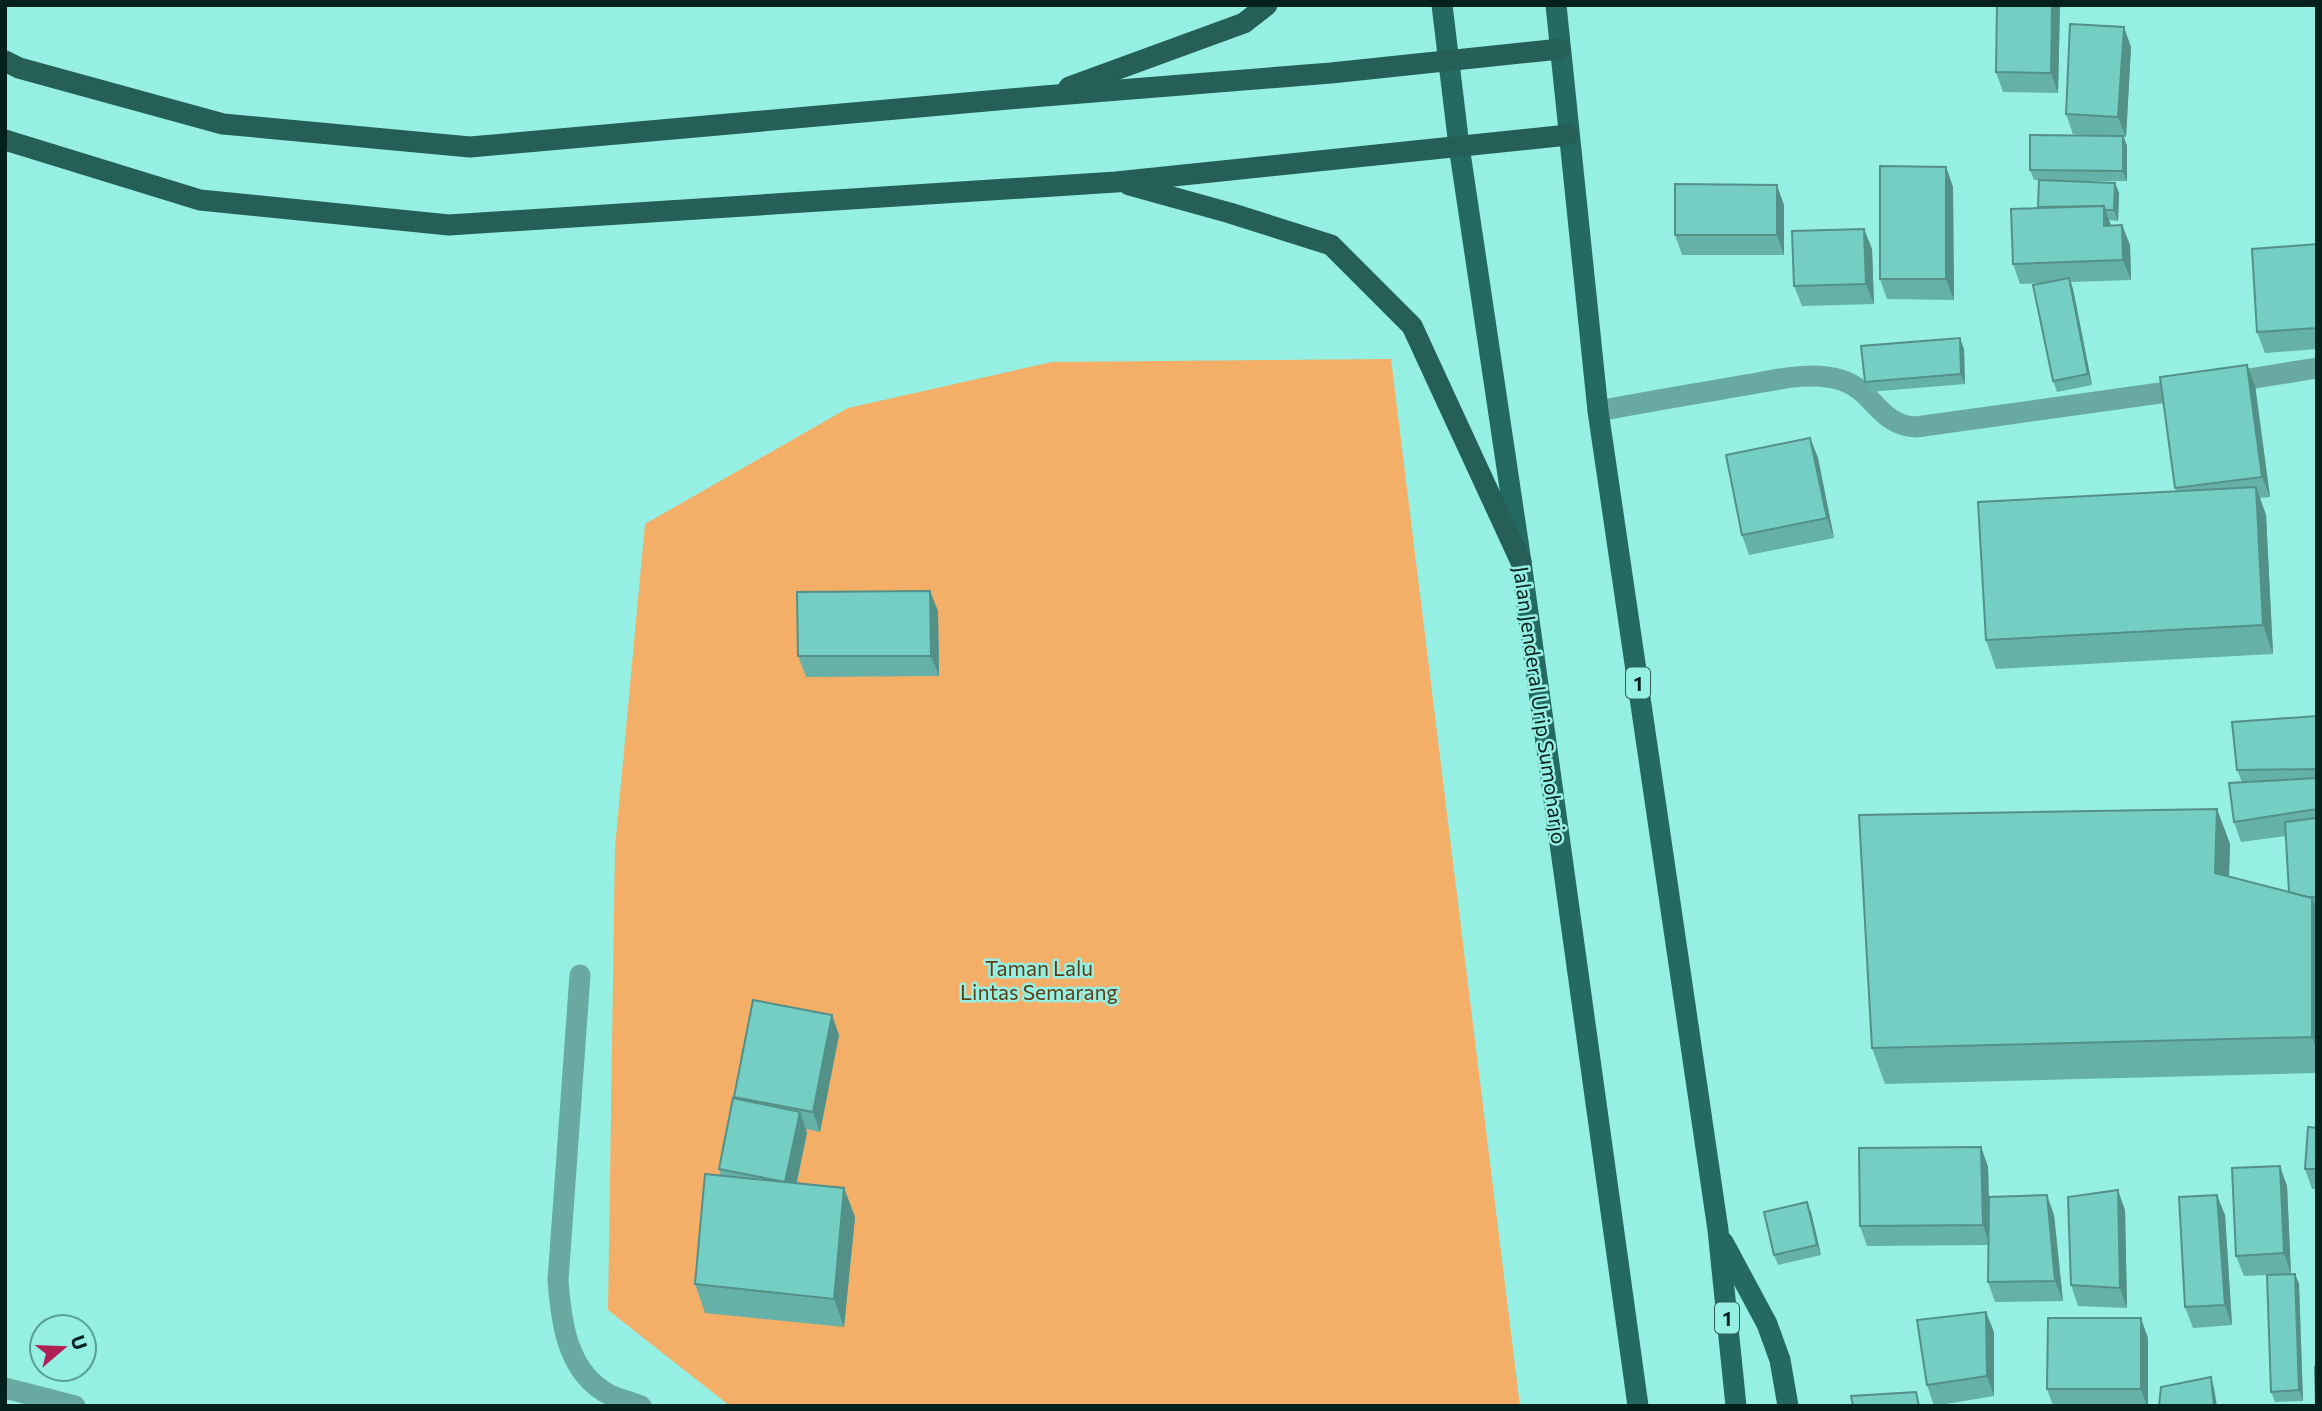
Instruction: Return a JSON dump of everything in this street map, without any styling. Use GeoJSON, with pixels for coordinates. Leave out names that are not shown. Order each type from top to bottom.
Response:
{"type":"FeatureCollection","features":[{"type":"Feature","properties":{"kind":"highway"},"geometry":{"type":"LineString","coordinates":[[1044,96],[1244,23],[1266,5]]}},
{"type":"Feature","properties":{"kind":"highway","name":"Jalan Jenderal Urip Sumoharjo"},"geometry":{"type":"LineString","coordinates":[[1442,5],[1459,146],[1521,562],[1639,1406]]}},
{"type":"Feature","properties":{"kind":"highway","name":"1"},"geometry":{"type":"LineString","coordinates":[[1556,5],[1598,411],[1717,1230],[1736,1406]]}},
{"type":"Feature","properties":{"kind":"highway"},"geometry":{"type":"LineString","coordinates":[[5,61],[19,68],[223,124],[470,147],[1448,63],[1560,49]]}},
{"type":"Feature","properties":{"kind":"highway"},"geometry":{"type":"LineString","coordinates":[[5,140],[200,200],[449,225],[1116,182],[1568,135]]}},
{"type":"Feature","properties":{"kind":"highway"},"geometry":{"type":"LineString","coordinates":[[1116,182],[1230,213],[1331,245],[1412,326],[1521,562]]}},
{"type":"Feature","properties":{"kind":"highway"},"geometry":{"type":"LineString","coordinates":[[1717,1230],[1767,1324],[1780,1360],[1788,1406]]}},
{"type":"Feature","properties":{"kind":"street"},"geometry":{"type":"LineString","coordinates":[[1598,411],[1780,379],[1819,376],[1852,385],[1863,392],[1888,418],[1902,426],[1916,427],[2154,395],[2317,369]]}},
{"type":"Feature","properties":{"kind":"street"},"geometry":{"type":"LineString","coordinates":[[580,975],[558,1280],[561,1322],[571,1352],[587,1378],[609,1394],[641,1406]]}},
{"type":"Feature","properties":{"kind":"street"},"geometry":{"type":"LineString","coordinates":[[5,1388],[75,1406]]}},
{"type":"Feature","properties":{"kind":"green space","name":"Taman Lalu Lintas Semarang"},"geometry":{"type":"Polygon","coordinates":[[[1391,359],[1520,1406],[730,1406],[608,1310],[615,848],[645,524],[848,408],[1052,362],[1391,359]]]}},
{"type":"Feature","properties":{"kind":"building"},"geometry":{"type":"Polygon","coordinates":[[[1997,5],[2052,5],[2051,73],[1996,72],[1997,5]]]}},
{"type":"Feature","properties":{"kind":"building"},"geometry":{"type":"Polygon","coordinates":[[[2070,24],[2124,27],[2118,117],[2066,114],[2070,24]]]}},
{"type":"Feature","properties":{"kind":"building"},"geometry":{"type":"Polygon","coordinates":[[[2030,135],[2123,136],[2123,171],[2030,170],[2030,135]]]}},
{"type":"Feature","properties":{"kind":"building"},"geometry":{"type":"Polygon","coordinates":[[[1880,166],[1946,167],[1946,279],[1880,279],[1880,166]]]}},
{"type":"Feature","properties":{"kind":"building"},"geometry":{"type":"Polygon","coordinates":[[[2039,180],[2115,183],[2114,210],[2105,210],[2104,206],[2038,207],[2039,180]]]}},
{"type":"Feature","properties":{"kind":"building"},"geometry":{"type":"Polygon","coordinates":[[[1675,184],[1777,185],[1777,235],[1675,235],[1675,184]]]}},
{"type":"Feature","properties":{"kind":"building"},"geometry":{"type":"Polygon","coordinates":[[[2104,206],[2104,226],[2122,225],[2123,260],[2013,264],[2011,209],[2104,206]]]}},
{"type":"Feature","properties":{"kind":"building"},"geometry":{"type":"Polygon","coordinates":[[[1864,229],[1866,284],[1794,286],[1792,231],[1864,229]]]}},
{"type":"Feature","properties":{"kind":"building"},"geometry":{"type":"Polygon","coordinates":[[[2317,244],[2317,328],[2257,332],[2252,249],[2317,244]]]}},
{"type":"Feature","properties":{"kind":"building"},"geometry":{"type":"Polygon","coordinates":[[[2069,278],[2088,374],[2053,381],[2033,285],[2069,278]]]}},
{"type":"Feature","properties":{"kind":"building"},"geometry":{"type":"Polygon","coordinates":[[[1960,338],[1961,374],[1865,382],[1861,346],[1960,338]]]}},
{"type":"Feature","properties":{"kind":"building"},"geometry":{"type":"Polygon","coordinates":[[[2247,365],[2262,477],[2175,488],[2160,377],[2247,365]]]}},
{"type":"Feature","properties":{"kind":"building"},"geometry":{"type":"Polygon","coordinates":[[[1810,438],[1827,518],[1742,535],[1726,455],[1810,438]]]}},
{"type":"Feature","properties":{"kind":"building"},"geometry":{"type":"Polygon","coordinates":[[[2256,487],[2263,625],[1986,640],[1978,502],[2256,487]]]}},
{"type":"Feature","properties":{"kind":"building"},"geometry":{"type":"Polygon","coordinates":[[[930,591],[931,656],[798,656],[797,592],[930,591]]]}},
{"type":"Feature","properties":{"kind":"building"},"geometry":{"type":"Polygon","coordinates":[[[2317,716],[2317,769],[2237,770],[2232,722],[2317,716]]]}},
{"type":"Feature","properties":{"kind":"building"},"geometry":{"type":"Polygon","coordinates":[[[2317,778],[2317,809],[2234,822],[2229,783],[2317,778]]]}},
{"type":"Feature","properties":{"kind":"building"},"geometry":{"type":"Polygon","coordinates":[[[2217,809],[2215,873],[2312,898],[2312,1037],[1872,1048],[1859,815],[2217,809]]]}},
{"type":"Feature","properties":{"kind":"building"},"geometry":{"type":"Polygon","coordinates":[[[2317,818],[2317,897],[2308,897],[2289,892],[2285,822],[2317,818]]]}},
{"type":"Feature","properties":{"kind":"building"},"geometry":{"type":"Polygon","coordinates":[[[753,1000],[832,1015],[813,1112],[734,1097],[753,1000]]]}},
{"type":"Feature","properties":{"kind":"building"},"geometry":{"type":"Polygon","coordinates":[[[733,1098],[800,1112],[785,1182],[719,1169],[733,1098]]]}},
{"type":"Feature","properties":{"kind":"building"},"geometry":{"type":"Polygon","coordinates":[[[2308,1127],[2317,1128],[2317,1169],[2305,1169],[2308,1127]]]}},
{"type":"Feature","properties":{"kind":"building"},"geometry":{"type":"Polygon","coordinates":[[[1981,1147],[1983,1225],[1860,1226],[1859,1148],[1981,1147]]]}},
{"type":"Feature","properties":{"kind":"building"},"geometry":{"type":"Polygon","coordinates":[[[2280,1166],[2284,1253],[2236,1256],[2232,1168],[2280,1166]]]}},
{"type":"Feature","properties":{"kind":"building"},"geometry":{"type":"Polygon","coordinates":[[[705,1174],[844,1188],[834,1299],[695,1284],[705,1174]]]}},
{"type":"Feature","properties":{"kind":"building"},"geometry":{"type":"Polygon","coordinates":[[[2118,1190],[2120,1288],[2071,1285],[2068,1197],[2118,1190]]]}},
{"type":"Feature","properties":{"kind":"building"},"geometry":{"type":"Polygon","coordinates":[[[2047,1195],[2055,1281],[1988,1282],[1989,1197],[2047,1195]]]}},
{"type":"Feature","properties":{"kind":"building"},"geometry":{"type":"Polygon","coordinates":[[[2217,1195],[2225,1305],[2185,1307],[2179,1197],[2217,1195]]]}},
{"type":"Feature","properties":{"kind":"building"},"geometry":{"type":"Polygon","coordinates":[[[1807,1202],[1817,1245],[1774,1255],[1764,1212],[1807,1202]]]}},
{"type":"Feature","properties":{"kind":"building"},"geometry":{"type":"Polygon","coordinates":[[[2295,1274],[2299,1390],[2271,1392],[2267,1275],[2295,1274]]]}},
{"type":"Feature","properties":{"kind":"building"},"geometry":{"type":"Polygon","coordinates":[[[1986,1312],[1987,1376],[1927,1385],[1917,1320],[1986,1312]]]}},
{"type":"Feature","properties":{"kind":"building"},"geometry":{"type":"Polygon","coordinates":[[[2048,1318],[2141,1318],[2141,1389],[2047,1389],[2048,1318]]]}},
{"type":"Feature","properties":{"kind":"building"},"geometry":{"type":"Polygon","coordinates":[[[2317,1367],[2317,1406],[2316,1406],[2317,1367]]]}},
{"type":"Feature","properties":{"kind":"building"},"geometry":{"type":"Polygon","coordinates":[[[2211,1377],[2214,1406],[2159,1406],[2161,1387],[2211,1377]]]}},
{"type":"Feature","properties":{"kind":"building"},"geometry":{"type":"Polygon","coordinates":[[[1916,1392],[1919,1406],[1853,1406],[1851,1396],[1916,1392]]]}}]}
